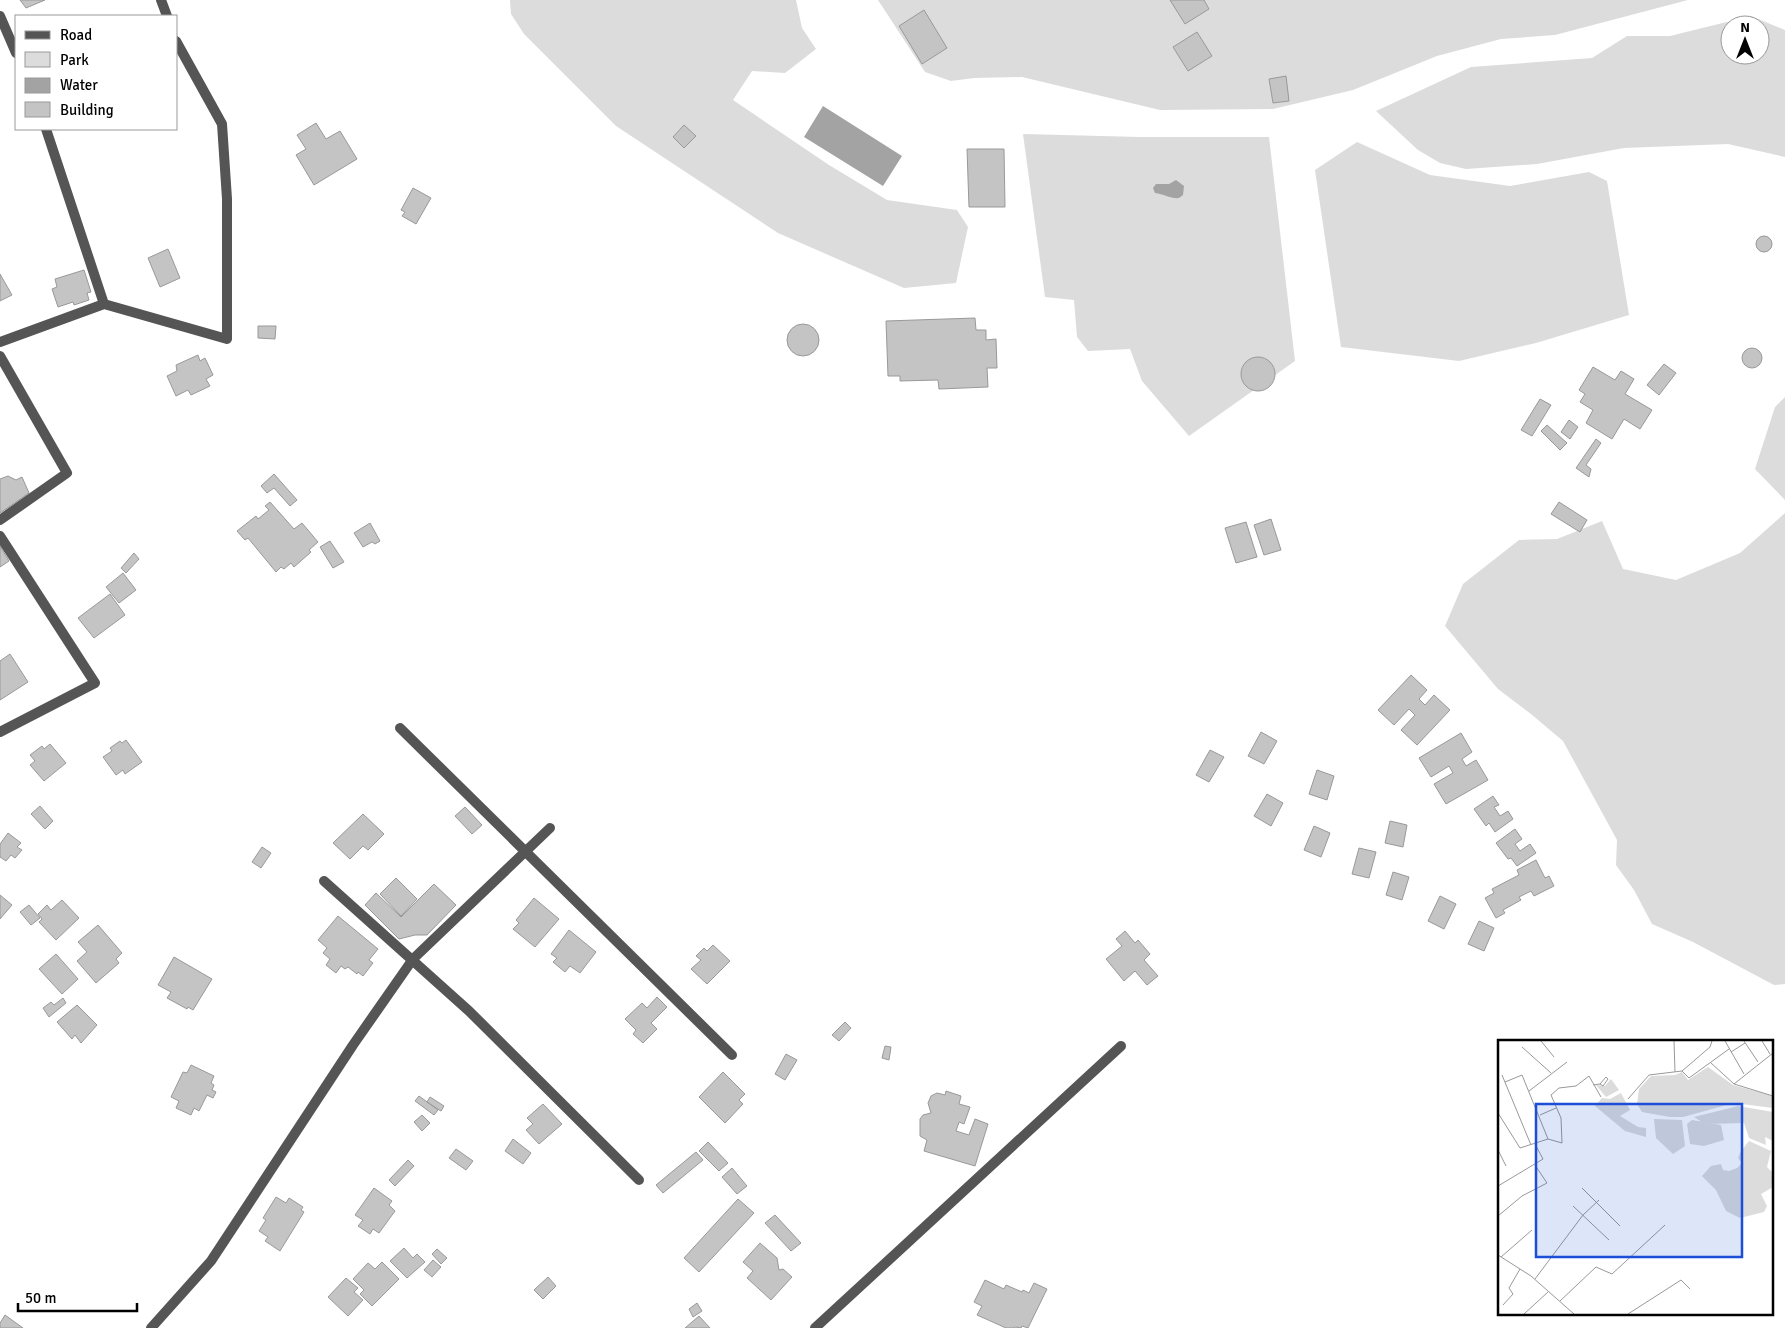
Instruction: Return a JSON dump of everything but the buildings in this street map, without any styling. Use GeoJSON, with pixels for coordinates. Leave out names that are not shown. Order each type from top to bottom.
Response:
{"type":"FeatureCollection","features":[{"type":"Feature","properties":{"kind":"street"},"geometry":{"type":"LineString","coordinates":[[161,0],[167,15]]}},
{"type":"Feature","properties":{"kind":"street"},"geometry":{"type":"LineString","coordinates":[[0,16],[15,51]]}},
{"type":"Feature","properties":{"kind":"street"},"geometry":{"type":"LineString","coordinates":[[0,342],[104,304],[227,339],[227,199],[222,124],[178,45]]}},
{"type":"Feature","properties":{"kind":"street"},"geometry":{"type":"LineString","coordinates":[[46,130],[104,304]]}},
{"type":"Feature","properties":{"kind":"street"},"geometry":{"type":"LineString","coordinates":[[0,356],[67,473],[0,520]]}},
{"type":"Feature","properties":{"kind":"street"},"geometry":{"type":"LineString","coordinates":[[0,536],[95,683],[0,732]]}},
{"type":"Feature","properties":{"kind":"street"},"geometry":{"type":"LineString","coordinates":[[400,728],[732,1055]]}},
{"type":"Feature","properties":{"kind":"street"},"geometry":{"type":"LineString","coordinates":[[151,1328],[211,1261],[353,1045],[413,960],[550,828]]}},
{"type":"Feature","properties":{"kind":"street"},"geometry":{"type":"LineString","coordinates":[[324,882],[470,1010],[639,1180]]}},
{"type":"Feature","properties":{"kind":"street"},"geometry":{"type":"LineString","coordinates":[[815,1328],[1121,1046]]}},
{"type":"Feature","properties":{"kind":"green space"},"geometry":{"type":"Polygon","coordinates":[[[510,0],[796,0],[802,28],[816,49],[785,73],[752,71],[733,100],[829,165],[887,200],[957,210],[968,227],[956,283],[904,288],[778,233],[616,126],[524,34],[511,14],[510,0]]]}},
{"type":"Feature","properties":{"kind":"green space"},"geometry":{"type":"Polygon","coordinates":[[[878,0],[1688,0],[1555,35],[1501,39],[1437,56],[1353,90],[1273,109],[1160,110],[1022,77],[974,78],[951,81],[925,72],[878,0]]]}},
{"type":"Feature","properties":{"kind":"green space"},"geometry":{"type":"Polygon","coordinates":[[[1720,24],[1720,65],[1770,65],[1770,24],[1785,30],[1785,157],[1728,144],[1624,148],[1537,164],[1466,169],[1440,163],[1418,150],[1376,111],[1471,67],[1592,58],[1627,36],[1670,36],[1720,24]]]}},
{"type":"Feature","properties":{"kind":"green space"},"geometry":{"type":"Polygon","coordinates":[[[1023,134],[1140,137],[1269,137],[1295,361],[1189,436],[1142,381],[1130,349],[1088,351],[1077,337],[1074,300],[1045,297],[1023,134]]]}},
{"type":"Feature","properties":{"kind":"green space"},"geometry":{"type":"Polygon","coordinates":[[[1357,142],[1430,175],[1510,186],[1589,172],[1607,181],[1629,315],[1536,343],[1459,361],[1341,347],[1315,170],[1357,142]]]}},
{"type":"Feature","properties":{"kind":"green space"},"geometry":{"type":"Polygon","coordinates":[[[1785,397],[1785,500],[1755,469],[1775,407],[1785,397]]]}},
{"type":"Feature","properties":{"kind":"green space"},"geometry":{"type":"Polygon","coordinates":[[[1785,513],[1785,984],[1774,985],[1693,942],[1652,924],[1634,890],[1616,865],[1617,840],[1563,741],[1498,689],[1445,626],[1463,584],[1519,540],[1557,539],[1602,521],[1623,569],[1676,580],[1740,553],[1785,513]]]}},
{"type":"Feature","properties":{"kind":"water"},"geometry":{"type":"Polygon","coordinates":[[[823,106],[902,156],[883,186],[804,137],[823,106]]]}},
{"type":"Feature","properties":{"kind":"water"},"geometry":{"type":"Polygon","coordinates":[[[1176,180],[1184,186],[1183,195],[1179,198],[1155,193],[1153,188],[1156,184],[1169,184],[1176,180]]]}}]}
